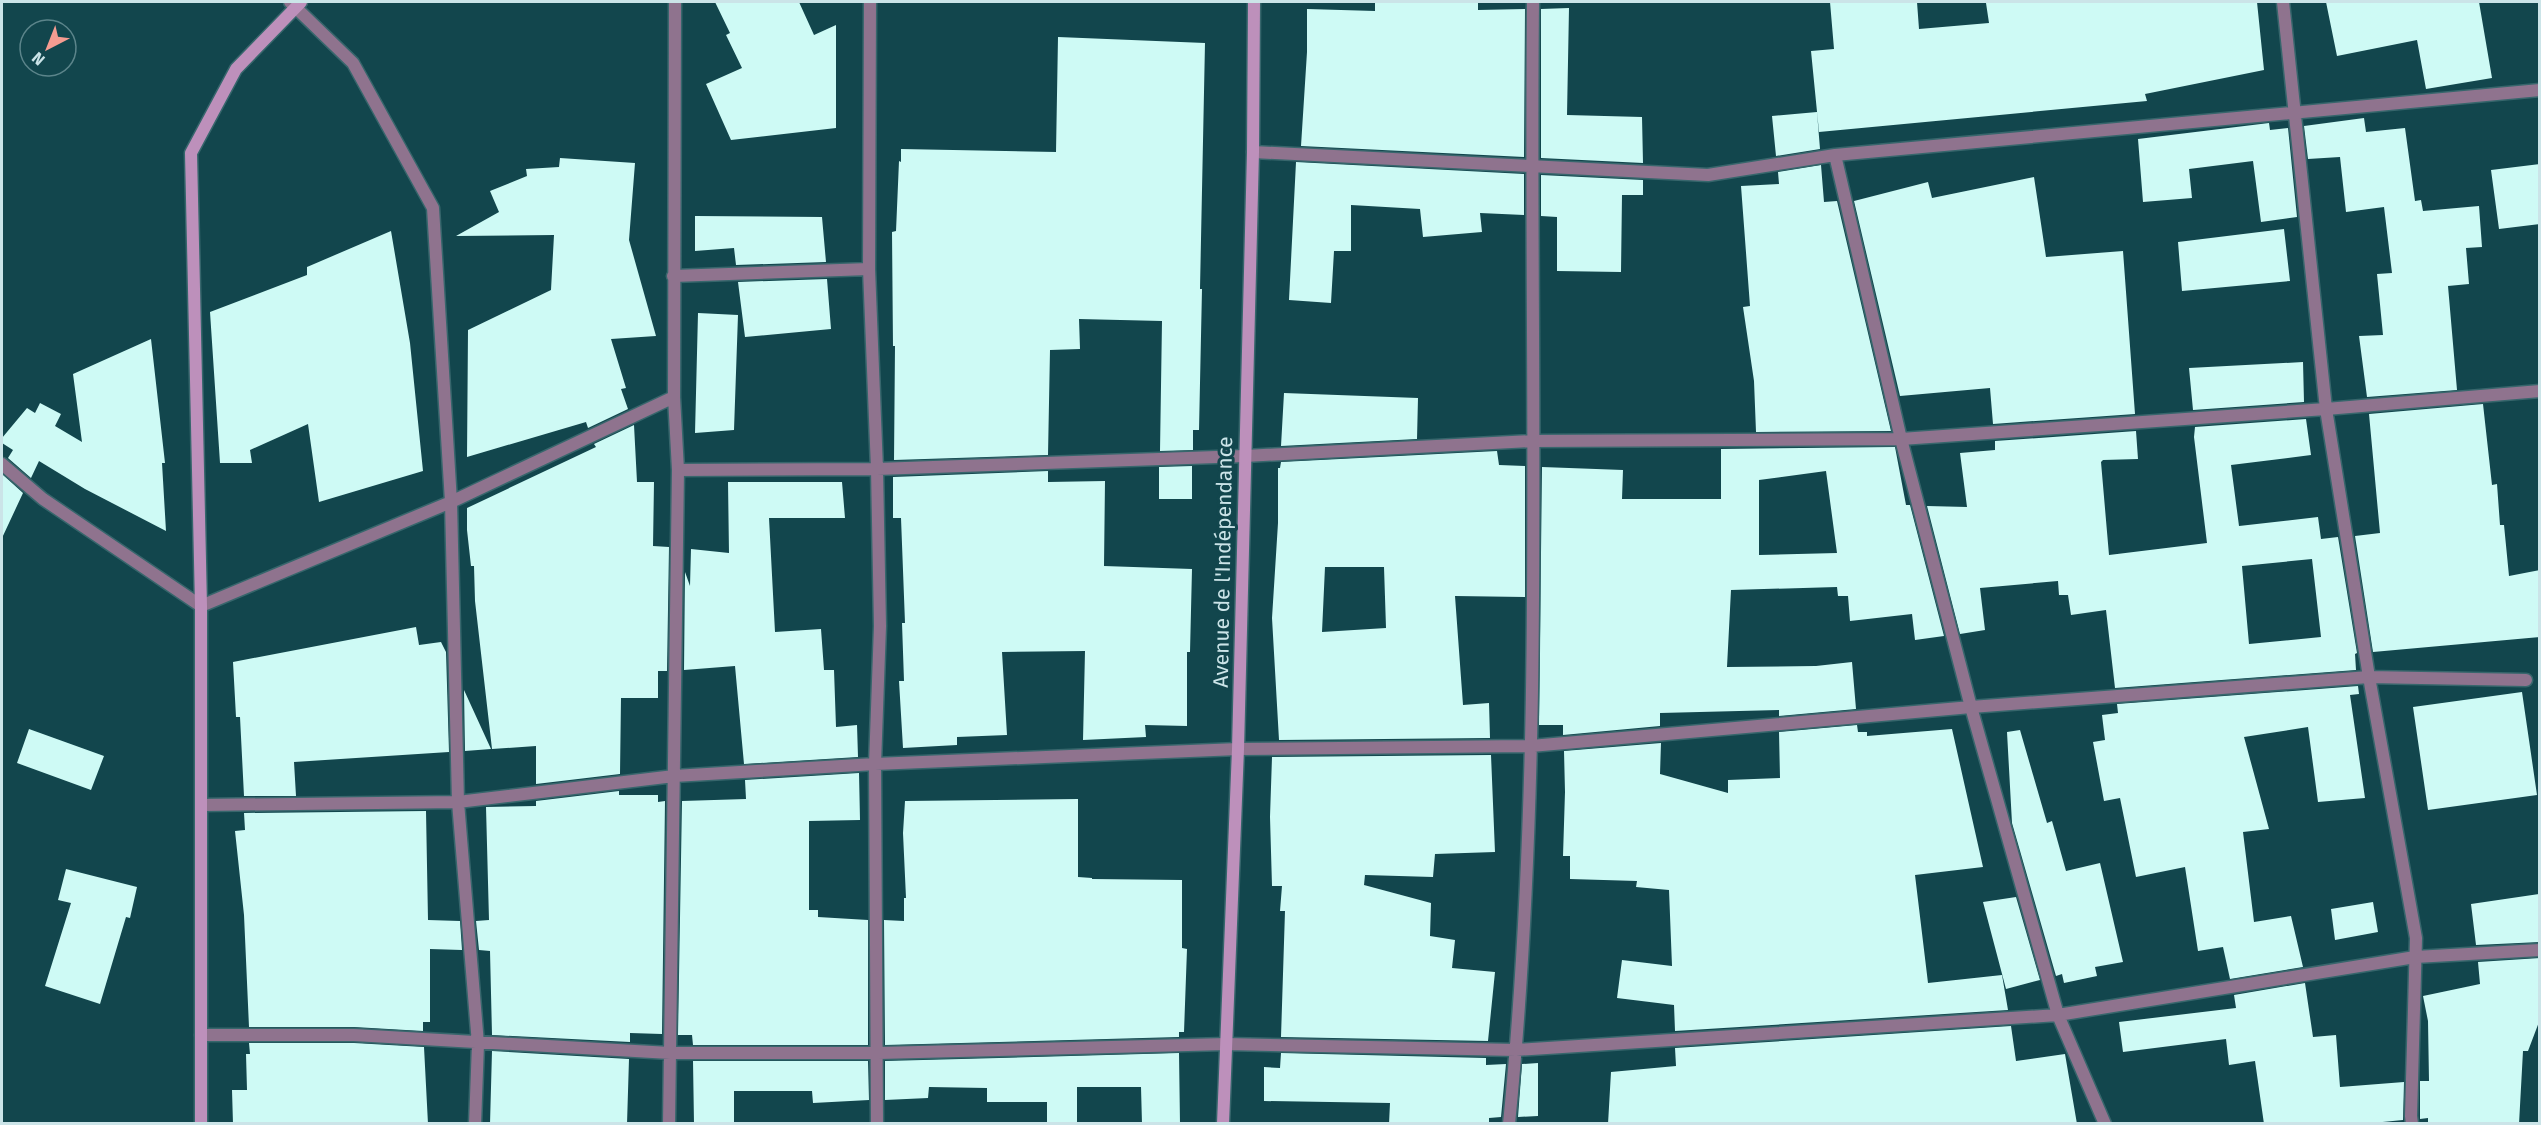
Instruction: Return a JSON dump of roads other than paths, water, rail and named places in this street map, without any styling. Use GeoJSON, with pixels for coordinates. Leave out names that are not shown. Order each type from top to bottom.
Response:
{"type":"FeatureCollection","features":[{"type":"Feature","properties":{"kind":"main road","name":"Avenue de l'Indépendance"},"geometry":{"type":"LineString","coordinates":[[1223,1124],[1238,749],[1253,152],[1254,2]]}},
{"type":"Feature","properties":{"kind":"main road"},"geometry":{"type":"LineString","coordinates":[[201,1124],[201,606],[191,153],[236,69],[295,3]]}},
{"type":"Feature","properties":{"kind":"street"},"geometry":{"type":"LineString","coordinates":[[669,1124],[678,470],[674,397],[673,276],[675,2]]}},
{"type":"Feature","properties":{"kind":"street"},"geometry":{"type":"LineString","coordinates":[[870,2],[869,269],[878,469],[880,626],[876,764],[878,1124]]}},
{"type":"Feature","properties":{"kind":"street"},"geometry":{"type":"LineString","coordinates":[[1509,1124],[1516,1050],[1532,746],[1533,2]]}},
{"type":"Feature","properties":{"kind":"street"},"geometry":{"type":"LineString","coordinates":[[2283,2],[2326,409],[2369,677],[2416,938],[2412,1124]]}},
{"type":"Feature","properties":{"kind":"street"},"geometry":{"type":"LineString","coordinates":[[295,3],[353,63],[433,208],[451,502],[458,802],[478,1044],[475,1124]]}},
{"type":"Feature","properties":{"kind":"street"},"geometry":{"type":"LineString","coordinates":[[1253,152],[1708,175],[1835,155],[2540,90]]}},
{"type":"Feature","properties":{"kind":"street"},"geometry":{"type":"LineString","coordinates":[[1835,155],[1901,439],[1971,707],[2058,1015],[2106,1124]]}},
{"type":"Feature","properties":{"kind":"street"},"geometry":{"type":"LineString","coordinates":[[673,276],[869,269]]}},
{"type":"Feature","properties":{"kind":"street"},"geometry":{"type":"LineString","coordinates":[[678,470],[878,469],[1245,456],[1533,441],[1901,439],[2326,409],[2540,391]]}},
{"type":"Feature","properties":{"kind":"street"},"geometry":{"type":"LineString","coordinates":[[2,464],[43,499],[201,606],[451,502],[674,397]]}},
{"type":"Feature","properties":{"kind":"street"},"geometry":{"type":"LineString","coordinates":[[202,805],[458,802],[674,776],[876,764],[1238,749],[1532,746],[1971,707],[2369,677],[2526,680]]}},
{"type":"Feature","properties":{"kind":"street"},"geometry":{"type":"LineString","coordinates":[[201,1035],[354,1035],[478,1044],[670,1053],[879,1053],[1226,1044],[1516,1050],[2058,1015],[2415,957],[2540,950]]}}]}
